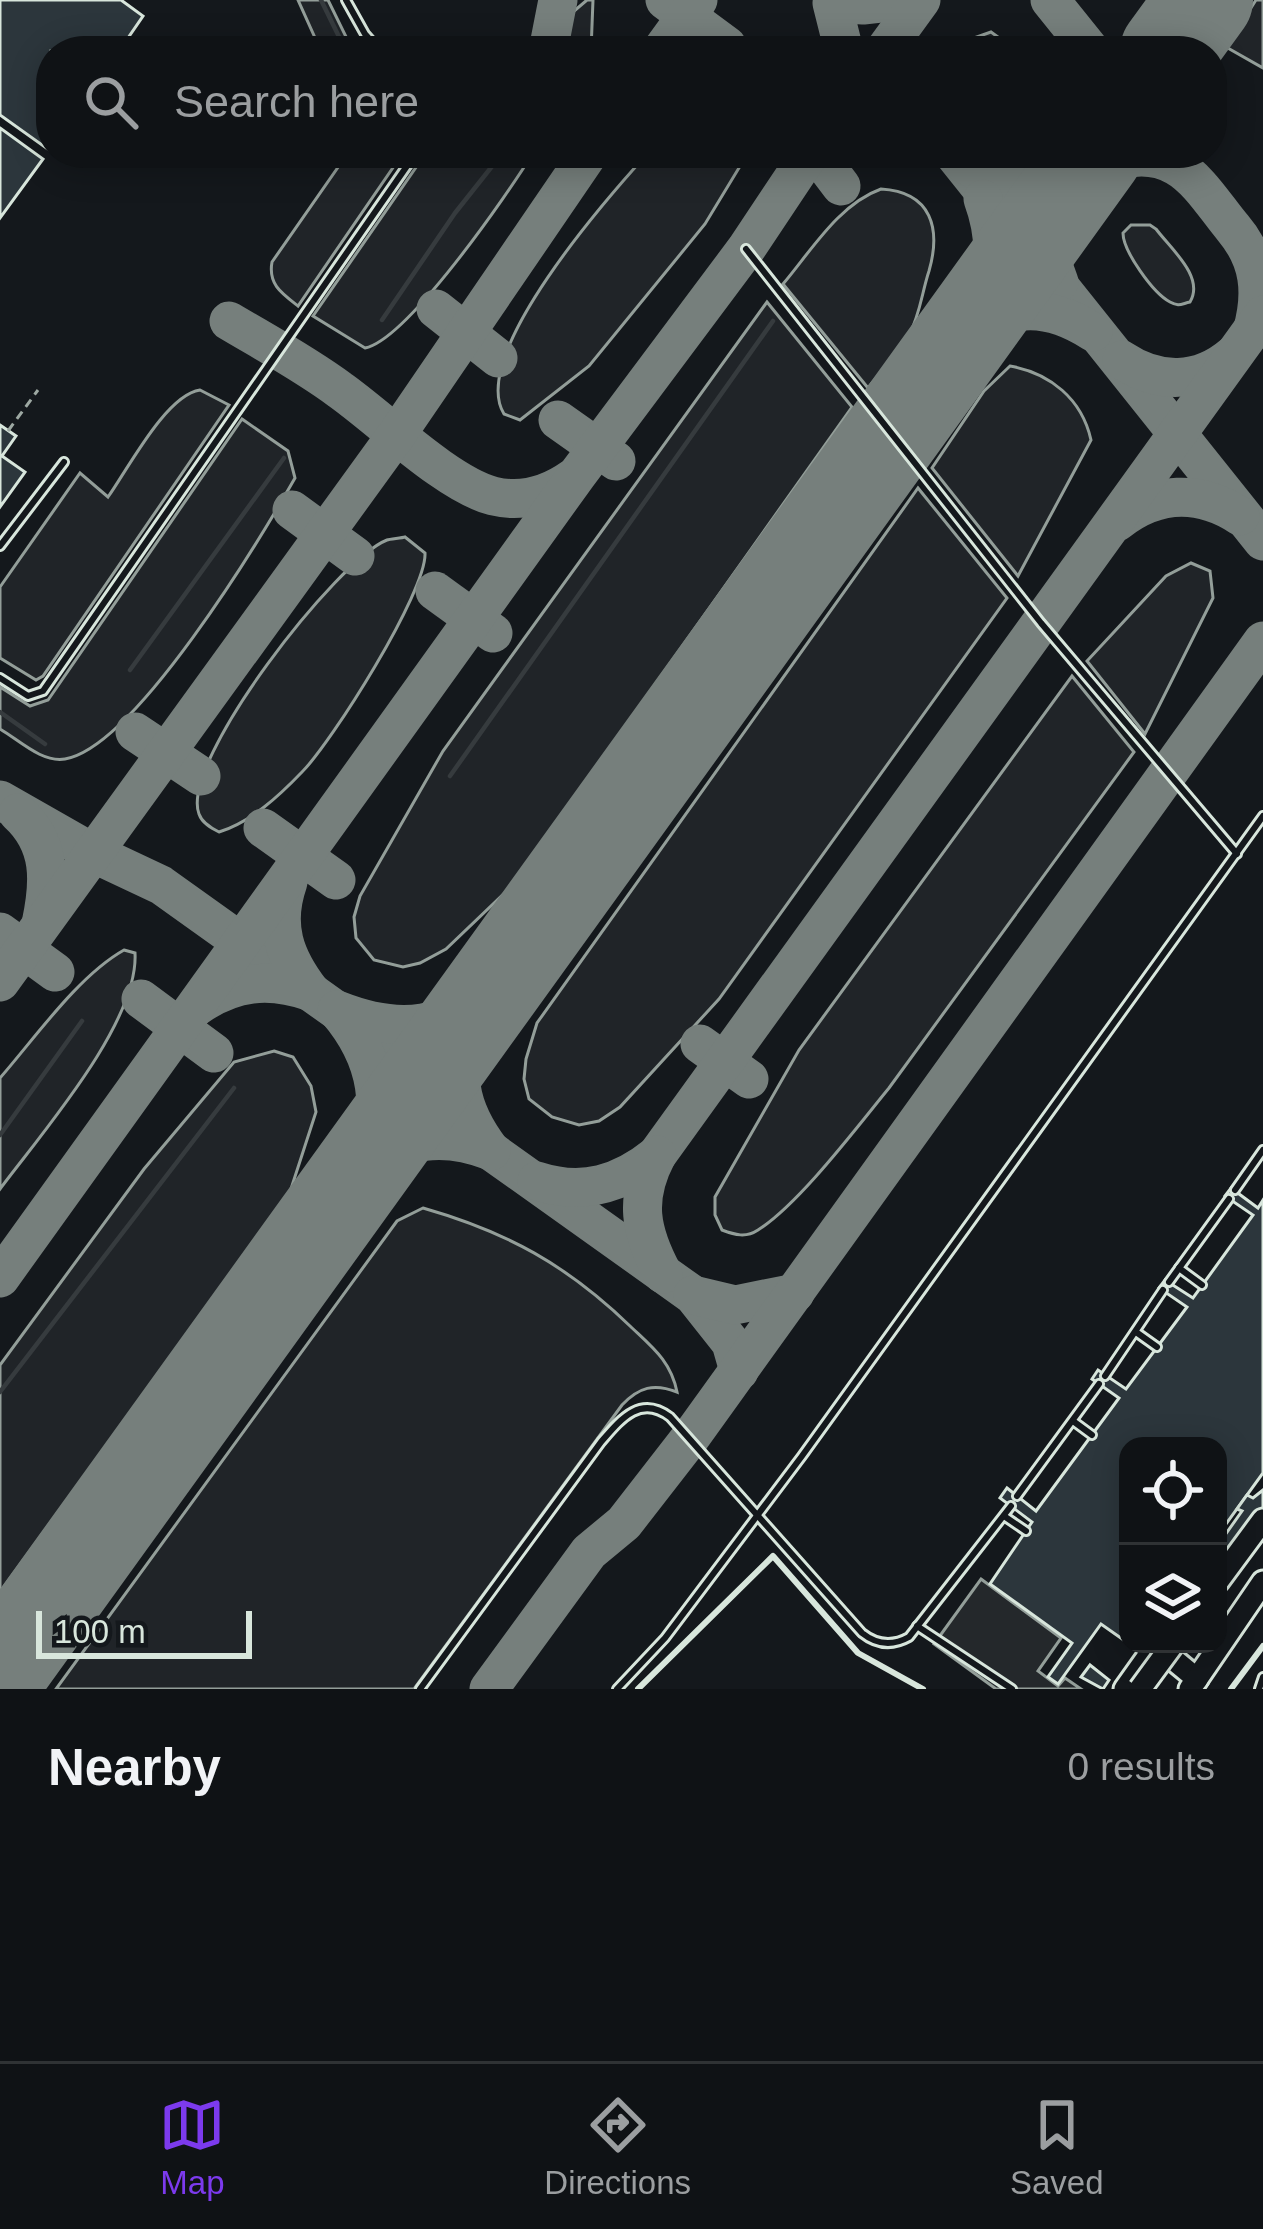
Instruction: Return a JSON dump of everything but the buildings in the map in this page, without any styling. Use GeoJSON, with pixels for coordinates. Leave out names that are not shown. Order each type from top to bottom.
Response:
{"type":"FeatureCollection","features":[{"type":"Feature","properties":{"kind":"main road"},"geometry":{"type":"LineString","coordinates":[[1227,1548],[1263,1502]]}},
{"type":"Feature","properties":{"kind":"main road"},"geometry":{"type":"LineString","coordinates":[[1227,1569],[1263,1520]]}},
{"type":"Feature","properties":{"kind":"main road"},"geometry":{"type":"LineString","coordinates":[[1164,1653],[1193,1684],[1263,1582]]}},
{"type":"Feature","properties":{"kind":"main road"},"geometry":{"type":"LineString","coordinates":[[1125,1689],[1150,1653]]}},
{"type":"Feature","properties":{"kind":"main road"},"geometry":{"type":"LineString","coordinates":[[1140,1689],[1166,1653]]}},
{"type":"Feature","properties":{"kind":"lane"},"geometry":{"type":"LineString","coordinates":[[346,0],[367,36]]}},
{"type":"Feature","properties":{"kind":"lane"},"geometry":{"type":"LineString","coordinates":[[0,677],[28,696],[43,691],[406,168]]}},
{"type":"Feature","properties":{"kind":"lane"},"geometry":{"type":"LineString","coordinates":[[746,249],[1041,623],[1237,854]]}},
{"type":"Feature","properties":{"kind":"lane"},"geometry":{"type":"LineString","coordinates":[[0,546],[64,462]]}},
{"type":"Feature","properties":{"kind":"lane"},"geometry":{"type":"LineString","coordinates":[[617,1689],[665,1638],[758,1514],[1263,816]]}},
{"type":"Feature","properties":{"kind":"lane"},"geometry":{"type":"LineString","coordinates":[[1235,1190],[1263,1150]]}},
{"type":"Feature","properties":{"kind":"lane"},"geometry":{"type":"LineString","coordinates":[[1169,1282],[1229,1199]]}},
{"type":"Feature","properties":{"kind":"lane"},"geometry":{"type":"LineString","coordinates":[[1179,1268],[1202,1285]]}},
{"type":"Feature","properties":{"kind":"lane"},"geometry":{"type":"LineString","coordinates":[[1105,1376],[1163,1290]]}},
{"type":"Feature","properties":{"kind":"lane"},"geometry":{"type":"LineString","coordinates":[[1135,1332],[1157,1347]]}},
{"type":"Feature","properties":{"kind":"lane"},"geometry":{"type":"LineString","coordinates":[[1017,1496],[1099,1384]]}},
{"type":"Feature","properties":{"kind":"lane"},"geometry":{"type":"LineString","coordinates":[[420,1689],[601,1442],[630,1411],[663,1410],[868,1638],[878,1642],[900,1642],[917,1626],[1011,1506]]}},
{"type":"Feature","properties":{"kind":"lane"},"geometry":{"type":"LineString","coordinates":[[1072,1421],[1092,1435]]}},
{"type":"Feature","properties":{"kind":"lane"},"geometry":{"type":"LineString","coordinates":[[1003,1516],[1026,1531]]}},
{"type":"Feature","properties":{"kind":"lane"},"geometry":{"type":"LineString","coordinates":[[917,1626],[1012,1689]]}},
{"type":"Feature","properties":{"kind":"lane"},"geometry":{"type":"LineString","coordinates":[[1259,1689],[1263,1677]]}},
{"type":"Feature","properties":{"kind":"path"},"geometry":{"type":"LineString","coordinates":[[8,431],[38,390]]}},
{"type":"Feature","properties":{"kind":"shaded area"},"geometry":{"type":"Polygon","coordinates":[[[298,0],[328,0],[346,36],[314,36],[298,0]]]}},
{"type":"Feature","properties":{"kind":"shaded area"},"geometry":{"type":"Polygon","coordinates":[[[587,0],[593,0],[592,36],[545,36],[587,0]]]}},
{"type":"Feature","properties":{"kind":"shaded area"},"geometry":{"type":"Polygon","coordinates":[[[1256,0],[1263,0],[1263,68],[1227,45],[1256,0]]]}},
{"type":"Feature","properties":{"kind":"shaded area"},"geometry":{"type":"Polygon","coordinates":[[[338,168],[393,168],[298,306],[274,282],[272,262],[338,168]]]}},
{"type":"Feature","properties":{"kind":"shaded area"},"geometry":{"type":"Polygon","coordinates":[[[416,168],[523,168],[430,294],[383,339],[365,348],[313,316],[416,168]]]}},
{"type":"Feature","properties":{"kind":"shaded area"},"geometry":{"type":"Polygon","coordinates":[[[635,168],[739,168],[705,224],[589,366],[520,420],[504,414],[498,388],[523,317],[635,168]]]}},
{"type":"Feature","properties":{"kind":"shaded area"},"geometry":{"type":"Polygon","coordinates":[[[881,189],[912,197],[922,205],[934,241],[913,327],[868,388],[783,284],[839,217],[881,189]]]}},
{"type":"Feature","properties":{"kind":"shaded area"},"geometry":{"type":"Polygon","coordinates":[[[1131,225],[1150,225],[1177,254],[1193,283],[1190,302],[1170,302],[1148,281],[1124,241],[1123,233],[1131,225]]]}},
{"type":"Feature","properties":{"kind":"shaded area"},"geometry":{"type":"Polygon","coordinates":[[[767,302],[852,407],[512,886],[446,949],[420,963],[403,967],[374,960],[356,938],[354,917],[360,896],[443,751],[767,302]]]}},
{"type":"Feature","properties":{"kind":"shaded area"},"geometry":{"type":"Polygon","coordinates":[[[1010,366],[1062,390],[1080,412],[1091,440],[1018,576],[932,468],[984,391],[1010,366]]]}},
{"type":"Feature","properties":{"kind":"shaded area"},"geometry":{"type":"Polygon","coordinates":[[[200,390],[229,405],[43,676],[36,680],[0,658],[0,587],[80,473],[108,497],[161,419],[187,395],[200,390]]]}},
{"type":"Feature","properties":{"kind":"shaded area"},"geometry":{"type":"Polygon","coordinates":[[[242,419],[288,451],[295,478],[193,638],[125,719],[94,746],[56,759],[39,754],[0,729],[0,687],[30,706],[48,700],[242,419]]]}},
{"type":"Feature","properties":{"kind":"shaded area"},"geometry":{"type":"Polygon","coordinates":[[[918,488],[1007,598],[719,999],[620,1107],[599,1121],[579,1125],[552,1117],[529,1099],[524,1079],[537,1023],[918,488]]]}},
{"type":"Feature","properties":{"kind":"shaded area"},"geometry":{"type":"Polygon","coordinates":[[[405,537],[425,553],[422,572],[376,666],[334,730],[302,772],[264,807],[219,832],[210,827],[199,814],[199,788],[237,709],[334,584],[364,555],[387,540],[405,537]]]}},
{"type":"Feature","properties":{"kind":"shaded area"},"geometry":{"type":"Polygon","coordinates":[[[1191,563],[1210,571],[1213,598],[1145,734],[1087,661],[1166,576],[1191,563]]]}},
{"type":"Feature","properties":{"kind":"shaded area"},"geometry":{"type":"Polygon","coordinates":[[[1072,676],[1134,752],[889,1088],[827,1164],[758,1230],[740,1235],[722,1230],[715,1215],[715,1197],[799,1050],[1072,676]]]}},
{"type":"Feature","properties":{"kind":"shaded area"},"geometry":{"type":"Polygon","coordinates":[[[124,950],[135,953],[132,981],[105,1043],[0,1189],[0,1078],[74,991],[124,950]]]}},
{"type":"Feature","properties":{"kind":"shaded area"},"geometry":{"type":"Polygon","coordinates":[[[274,1051],[293,1057],[311,1086],[316,1112],[289,1195],[0,1592],[0,1365],[144,1169],[234,1062],[274,1051]]]}},
{"type":"Feature","properties":{"kind":"shaded area"},"geometry":{"type":"Polygon","coordinates":[[[423,1208],[509,1240],[583,1285],[660,1355],[677,1392],[647,1388],[622,1405],[414,1689],[56,1689],[397,1221],[423,1208]]]}},
{"type":"Feature","properties":{"kind":"shaded area"},"geometry":{"type":"Polygon","coordinates":[[[981,1579],[1061,1638],[1038,1671],[1058,1686],[1065,1678],[1081,1689],[996,1689],[934,1644],[981,1579]]]}},
{"type":"Feature","properties":{"kind":"waterway"},"geometry":{"type":"LineString","coordinates":[[321,0],[339,36]]}},
{"type":"Feature","properties":{"kind":"waterway"},"geometry":{"type":"LineString","coordinates":[[382,320],[491,168]]}},
{"type":"Feature","properties":{"kind":"waterway"},"geometry":{"type":"LineString","coordinates":[[450,776],[773,321]]}},
{"type":"Feature","properties":{"kind":"waterway"},"geometry":{"type":"LineString","coordinates":[[130,670],[284,458]]}},
{"type":"Feature","properties":{"kind":"waterway"},"geometry":{"type":"LineString","coordinates":[[0,712],[45,744]]}},
{"type":"Feature","properties":{"kind":"waterway"},"geometry":{"type":"LineString","coordinates":[[0,1135],[82,1021]]}},
{"type":"Feature","properties":{"kind":"waterway"},"geometry":{"type":"LineString","coordinates":[[0,1392],[234,1088]]}},
{"type":"Feature","properties":{"kind":"taxiway"},"geometry":{"type":"LineString","coordinates":[[551,36],[558,0]]}},
{"type":"Feature","properties":{"kind":"taxiway"},"geometry":{"type":"LineString","coordinates":[[665,0],[714,36]]}},
{"type":"Feature","properties":{"kind":"taxiway"},"geometry":{"type":"LineString","coordinates":[[672,36],[698,0]]}},
{"type":"Feature","properties":{"kind":"taxiway"},"geometry":{"type":"LineString","coordinates":[[840,36],[832,3],[907,0]]}},
{"type":"Feature","properties":{"kind":"taxiway"},"geometry":{"type":"LineString","coordinates":[[895,36],[921,0]]}},
{"type":"Feature","properties":{"kind":"taxiway"},"geometry":{"type":"LineString","coordinates":[[1050,0],[1079,36]]}},
{"type":"Feature","properties":{"kind":"taxiway"},"geometry":{"type":"LineString","coordinates":[[0,982],[397,434],[579,168]]}},
{"type":"Feature","properties":{"kind":"taxiway"},"geometry":{"type":"LineString","coordinates":[[0,1278],[800,168]]}},
{"type":"Feature","properties":{"kind":"taxiway"},"geometry":{"type":"LineString","coordinates":[[827,168],[841,186]]}},
{"type":"Feature","properties":{"kind":"taxiway"},"geometry":{"type":"LineString","coordinates":[[965,168],[1263,541]]}},
{"type":"Feature","properties":{"kind":"taxiway"},"geometry":{"type":"LineString","coordinates":[[974,168],[994,178],[1024,183],[1093,168]]}},
{"type":"Feature","properties":{"kind":"taxiway"},"geometry":{"type":"LineString","coordinates":[[1179,168],[1207,194],[1249,252],[1258,290],[1252,332]]}},
{"type":"Feature","properties":{"kind":"taxiway"},"geometry":{"type":"LineString","coordinates":[[981,310],[993,254],[983,199]]}},
{"type":"Feature","properties":{"kind":"taxiway"},"geometry":{"type":"LineString","coordinates":[[1059,282],[1051,242],[1061,201]]}},
{"type":"Feature","properties":{"kind":"taxiway"},"geometry":{"type":"LineString","coordinates":[[436,309],[498,358]]}},
{"type":"Feature","properties":{"kind":"taxiway"},"geometry":{"type":"LineString","coordinates":[[950,354],[983,326],[1017,312],[1053,314],[1093,332]]}},
{"type":"Feature","properties":{"kind":"taxiway"},"geometry":{"type":"LineString","coordinates":[[657,1155],[1263,315]]}},
{"type":"Feature","properties":{"kind":"taxiway"},"geometry":{"type":"LineString","coordinates":[[229,321],[327,380],[435,465],[475,489],[504,498],[525,498],[573,478]]}},
{"type":"Feature","properties":{"kind":"taxiway"},"geometry":{"type":"LineString","coordinates":[[1122,360],[1150,373],[1178,377],[1206,371],[1233,355]]}},
{"type":"Feature","properties":{"kind":"taxiway"},"geometry":{"type":"LineString","coordinates":[[558,420],[616,461]]}},
{"type":"Feature","properties":{"kind":"taxiway"},"geometry":{"type":"LineString","coordinates":[[1117,522],[1147,504],[1177,497],[1209,501],[1240,516]]}},
{"type":"Feature","properties":{"kind":"taxiway"},"geometry":{"type":"LineString","coordinates":[[292,510],[355,556]]}},
{"type":"Feature","properties":{"kind":"taxiway"},"geometry":{"type":"LineString","coordinates":[[435,591],[493,633]]}},
{"type":"Feature","properties":{"kind":"taxiway"},"geometry":{"type":"LineString","coordinates":[[489,1689],[589,1552],[624,1523],[690,1438],[1263,641]]}},
{"type":"Feature","properties":{"kind":"taxiway"},"geometry":{"type":"LineString","coordinates":[[135,732],[201,776]]}},
{"type":"Feature","properties":{"kind":"taxiway"},"geometry":{"type":"LineString","coordinates":[[0,800],[161,885],[357,1025],[491,1151],[693,1295],[731,1343],[739,1371]]}},
{"type":"Feature","properties":{"kind":"taxiway"},"geometry":{"type":"LineString","coordinates":[[18,813],[37,838],[46,864],[41,924]]}},
{"type":"Feature","properties":{"kind":"taxiway"},"geometry":{"type":"LineString","coordinates":[[263,828],[336,880]]}},
{"type":"Feature","properties":{"kind":"taxiway"},"geometry":{"type":"LineString","coordinates":[[196,1007],[252,984],[281,984],[311,992],[284,940],[281,912],[288,882]]}},
{"type":"Feature","properties":{"kind":"taxiway"},"geometry":{"type":"LineString","coordinates":[[0,932],[55,972]]}},
{"type":"Feature","properties":{"kind":"taxiway"},"geometry":{"type":"LineString","coordinates":[[363,1171],[375,1127],[374,1086],[362,1047],[337,1010],[383,1023],[423,1023],[461,1009],[500,981]]}},
{"type":"Feature","properties":{"kind":"taxiway"},"geometry":{"type":"LineString","coordinates":[[141,999],[214,1053]]}},
{"type":"Feature","properties":{"kind":"taxiway"},"geometry":{"type":"LineString","coordinates":[[363,1171],[393,1151],[424,1141],[457,1142],[491,1151],[471,1119],[461,1088],[462,1055],[473,1019]]}},
{"type":"Feature","properties":{"kind":"taxiway"},"geometry":{"type":"LineString","coordinates":[[700,1044],[749,1079]]}},
{"type":"Feature","properties":{"kind":"taxiway"},"geometry":{"type":"LineString","coordinates":[[537,1181],[570,1187],[601,1184],[657,1155],[645,1186],[643,1215],[663,1274]]}},
{"type":"Feature","properties":{"kind":"taxiway"},"geometry":{"type":"LineString","coordinates":[[693,1295],[735,1305],[795,1293]]}},
{"type":"Feature","properties":{"kind":"runway"},"geometry":{"type":"LineString","coordinates":[[1179,36],[1205,0]]}},
{"type":"Feature","properties":{"kind":"runway"},"geometry":{"type":"LineString","coordinates":[[0,1671],[1084,168]]}},
{"type":"Feature","properties":{"kind":"wall"},"geometry":{"type":"LineString","coordinates":[[638,1689],[773,1556],[858,1653],[923,1689]]}},
{"type":"Feature","properties":{"kind":"wall"},"geometry":{"type":"LineString","coordinates":[[1231,1689],[1263,1646]]}}]}
